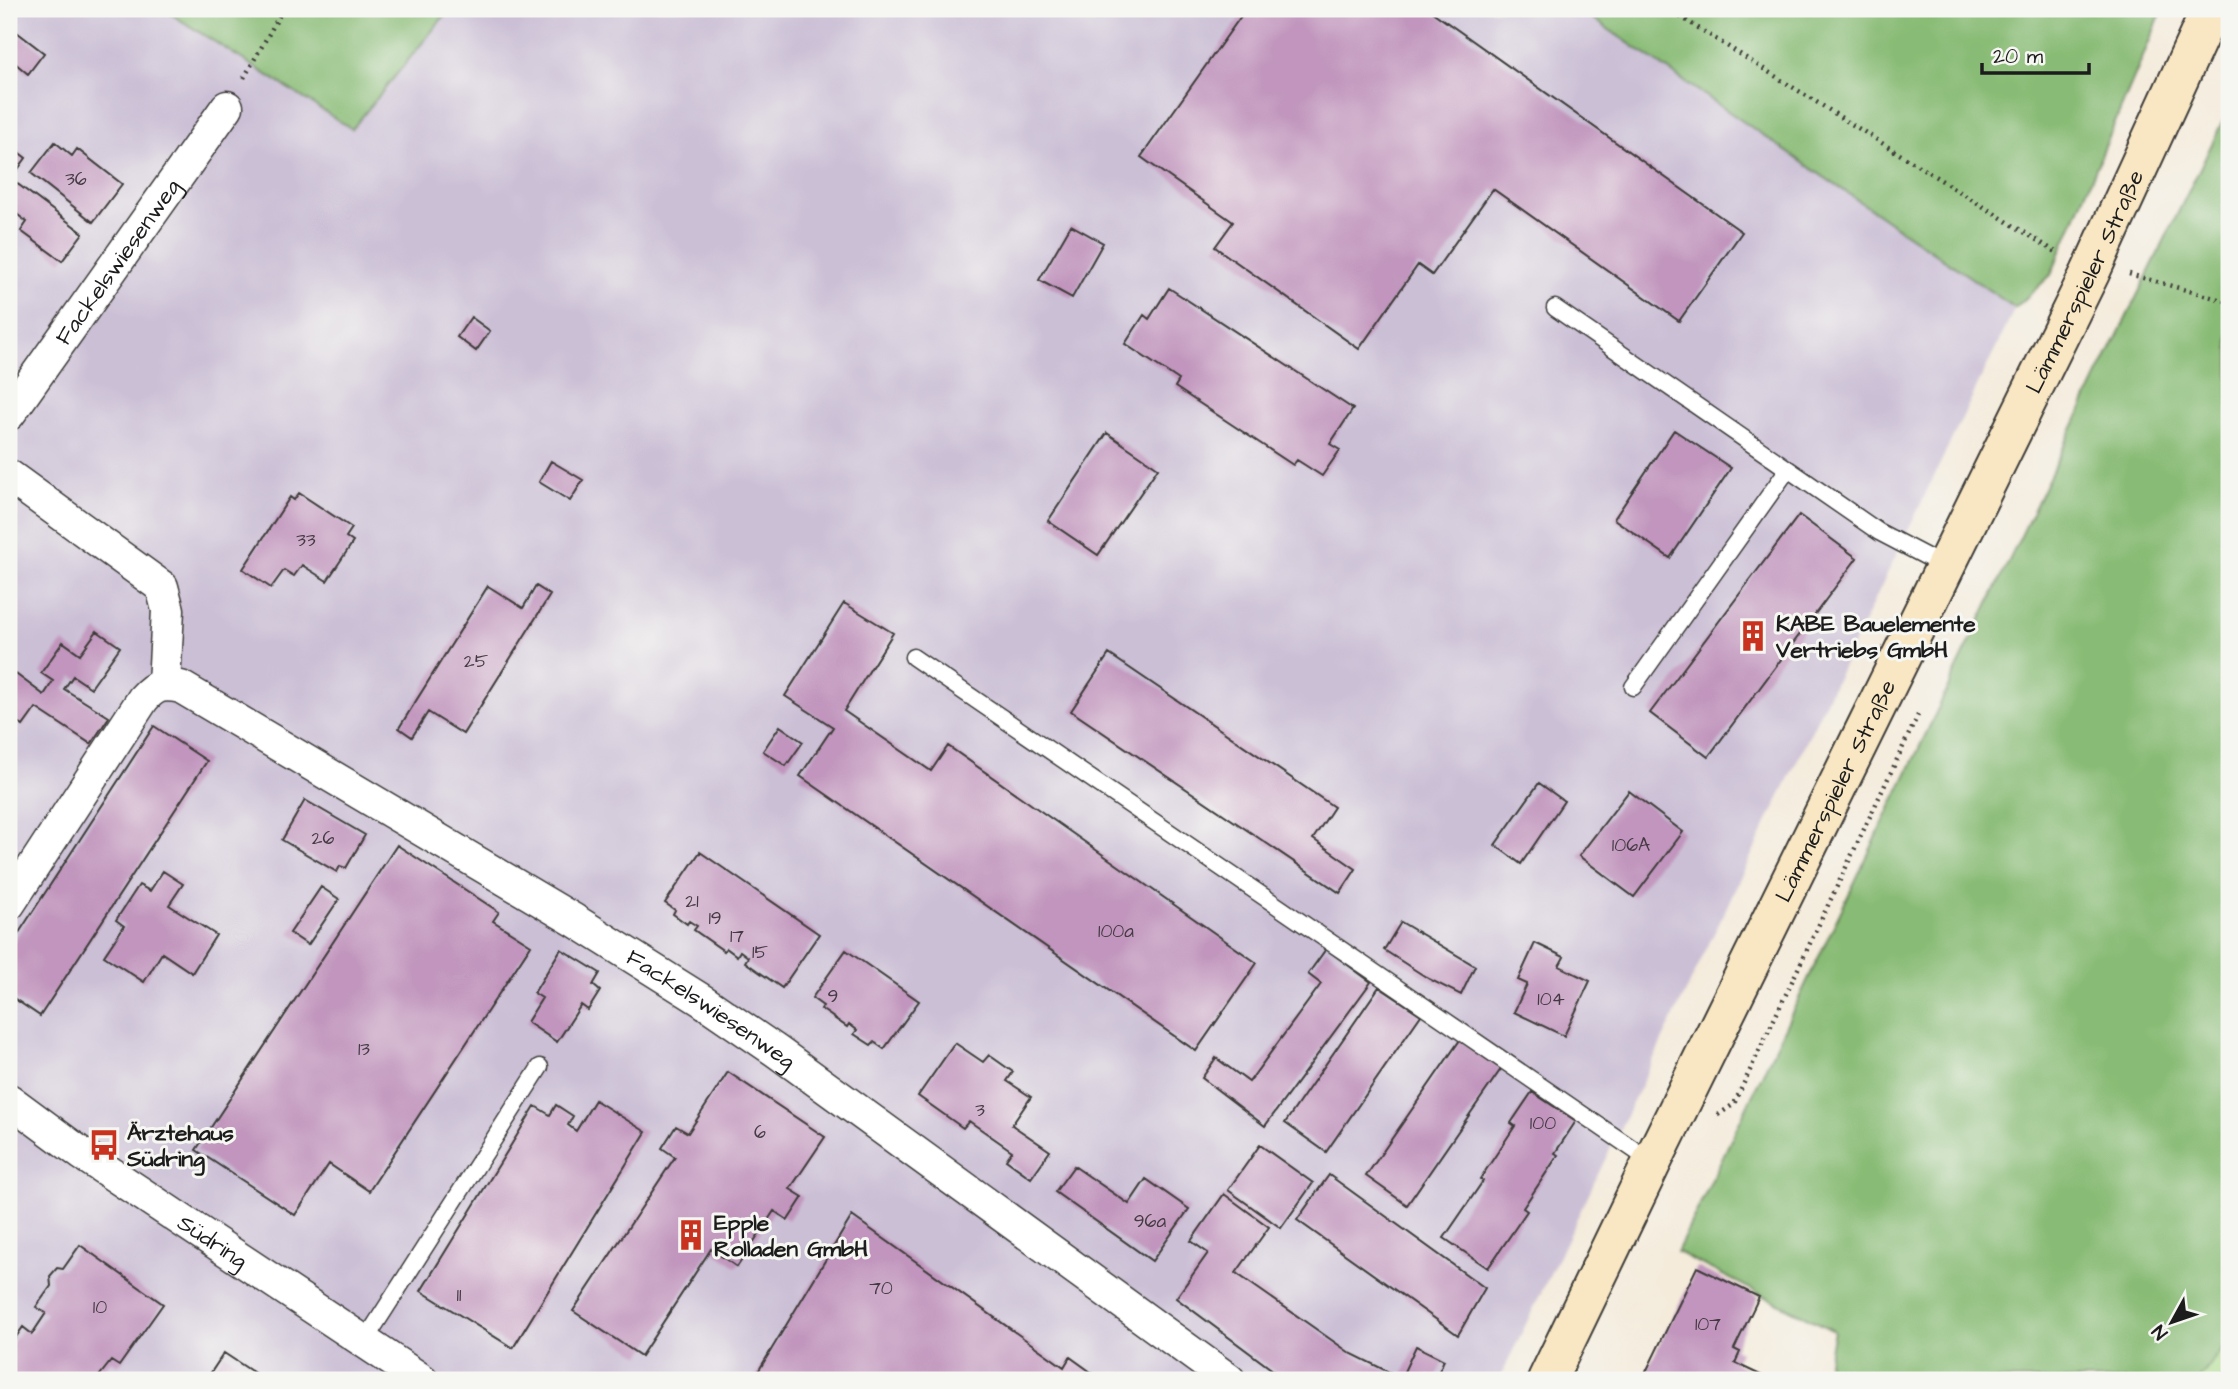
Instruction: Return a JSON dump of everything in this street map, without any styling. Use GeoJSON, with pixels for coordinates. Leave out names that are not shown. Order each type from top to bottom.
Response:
{"type":"FeatureCollection","features":[{"type":"Feature","properties":{"kind":"main road","name":"Lämmerspieler Straße"},"geometry":{"type":"LineString","coordinates":[[1547,1380],[2090,273],[2211,9]]}},
{"type":"Feature","properties":{"kind":"street","name":"Fackelswiesenweg"},"geometry":{"type":"LineString","coordinates":[[9,414],[227,107]]}},
{"type":"Feature","properties":{"kind":"street"},"geometry":{"type":"LineString","coordinates":[[9,476],[162,587],[168,610],[164,684],[151,690],[143,699],[9,904]]}},
{"type":"Feature","properties":{"kind":"street","name":"Fackelswiesenweg"},"geometry":{"type":"LineString","coordinates":[[164,684],[181,687],[204,699],[574,920],[703,1001],[776,1051],[1229,1380]]}},
{"type":"Feature","properties":{"kind":"street","name":"Südring"},"geometry":{"type":"LineString","coordinates":[[9,1100],[82,1154],[422,1380]]}},
{"type":"Feature","properties":{"kind":"lane"},"geometry":{"type":"LineString","coordinates":[[1555,308],[1879,532],[1946,567]]}},
{"type":"Feature","properties":{"kind":"lane"},"geometry":{"type":"LineString","coordinates":[[1633,687],[1788,469]]}},
{"type":"Feature","properties":{"kind":"lane"},"geometry":{"type":"LineString","coordinates":[[913,657],[1652,1162]]}},
{"type":"Feature","properties":{"kind":"lane"},"geometry":{"type":"LineString","coordinates":[[364,1342],[540,1067]]}},
{"type":"Feature","properties":{"kind":"path"},"geometry":{"type":"LineString","coordinates":[[227,107],[283,9]]}},
{"type":"Feature","properties":{"kind":"path"},"geometry":{"type":"LineString","coordinates":[[1668,9],[2090,273],[2126,273],[2229,302]]}},
{"type":"Feature","properties":{"kind":"path"},"geometry":{"type":"LineString","coordinates":[[2221,1380],[2229,1368]]}},
{"type":"Feature","properties":{"kind":"shaded area"},"geometry":{"type":"Polygon","coordinates":[[[9,9],[163,9],[352,129],[450,9],[1579,9],[2015,308],[1499,1380],[9,1380],[9,9]]]}},
{"type":"Feature","properties":{"kind":"green space"},"geometry":{"type":"Polygon","coordinates":[[[163,9],[450,9],[352,129],[163,9]]]}},
{"type":"Feature","properties":{"kind":"green space"},"geometry":{"type":"Polygon","coordinates":[[[1579,9],[2163,9],[2051,275],[2015,308],[1579,9]]]}},
{"type":"Feature","properties":{"kind":"green space"},"geometry":{"type":"Polygon","coordinates":[[[2229,109],[2229,1341],[2198,1380],[1824,1380],[1834,1331],[1677,1252],[2104,363],[2229,109]]]}},
{"type":"Feature","properties":{"kind":"green space"},"geometry":{"type":"Polygon","coordinates":[[[2229,1341],[2229,1380],[2198,1380],[2229,1341]]]}},
{"type":"Feature","properties":{"kind":"building"},"geometry":{"type":"Polygon","coordinates":[[[1246,9],[1428,9],[1742,232],[1679,321],[1493,189],[1432,275],[1418,265],[1359,349],[1215,247],[1233,222],[1141,157],[1246,9]]]}},
{"type":"Feature","properties":{"kind":"building"},"geometry":{"type":"Polygon","coordinates":[[[9,26],[44,53],[28,74],[9,58],[9,26]]]}},
{"type":"Feature","properties":{"kind":"building"},"geometry":{"type":"Polygon","coordinates":[[[55,142],[72,156],[77,149],[122,184],[93,222],[31,173],[55,142]]]}},
{"type":"Feature","properties":{"kind":"building"},"geometry":{"type":"Polygon","coordinates":[[[9,145],[26,158],[11,179],[83,233],[62,261],[21,231],[27,222],[9,208],[9,145]]]}},
{"type":"Feature","properties":{"kind":"building"},"geometry":{"type":"Polygon","coordinates":[[[1071,225],[1103,243],[1072,298],[1039,280],[1071,225]]]}},
{"type":"Feature","properties":{"kind":"building"},"geometry":{"type":"Polygon","coordinates":[[[1169,288],[1353,409],[1330,444],[1340,450],[1322,476],[1297,460],[1293,465],[1175,387],[1179,380],[1125,344],[1144,315],[1149,319],[1169,288]]]}},
{"type":"Feature","properties":{"kind":"building"},"geometry":{"type":"Polygon","coordinates":[[[471,317],[490,331],[476,351],[457,337],[471,317]]]}},
{"type":"Feature","properties":{"kind":"building"},"geometry":{"type":"Polygon","coordinates":[[[1674,430],[1731,468],[1670,558],[1614,519],[1674,430]]]}},
{"type":"Feature","properties":{"kind":"building"},"geometry":{"type":"Polygon","coordinates":[[[1107,433],[1158,468],[1098,555],[1048,521],[1107,433]]]}},
{"type":"Feature","properties":{"kind":"building"},"geometry":{"type":"Polygon","coordinates":[[[551,461],[583,480],[570,501],[539,482],[551,461]]]}},
{"type":"Feature","properties":{"kind":"building"},"geometry":{"type":"Polygon","coordinates":[[[299,493],[352,528],[346,537],[353,542],[327,581],[302,565],[294,576],[284,570],[271,588],[243,569],[290,497],[294,500],[299,493]]]}},
{"type":"Feature","properties":{"kind":"building","name":"KABE Bauelemente Vertriebs GmbH"},"geometry":{"type":"Polygon","coordinates":[[[1799,515],[1857,558],[1708,757],[1650,713],[1799,515]]]}},
{"type":"Feature","properties":{"kind":"building"},"geometry":{"type":"Polygon","coordinates":[[[488,586],[523,608],[536,586],[550,595],[463,734],[428,712],[412,737],[399,728],[488,586]]]}},
{"type":"Feature","properties":{"kind":"building"},"geometry":{"type":"Polygon","coordinates":[[[844,603],[893,633],[844,711],[931,771],[948,746],[1257,963],[1196,1051],[800,776],[833,727],[785,696],[844,603]]]}},
{"type":"Feature","properties":{"kind":"building"},"geometry":{"type":"Polygon","coordinates":[[[97,631],[120,647],[91,688],[73,676],[64,689],[109,717],[91,744],[36,708],[23,726],[9,716],[9,669],[44,695],[53,681],[41,673],[63,642],[80,654],[97,631]]]}},
{"type":"Feature","properties":{"kind":"building"},"geometry":{"type":"Polygon","coordinates":[[[1109,654],[1334,807],[1313,839],[1356,869],[1340,893],[1071,711],[1109,654]]]}},
{"type":"Feature","properties":{"kind":"building"},"geometry":{"type":"Polygon","coordinates":[[[154,726],[207,761],[40,1016],[9,995],[9,948],[154,726]]]}},
{"type":"Feature","properties":{"kind":"building"},"geometry":{"type":"Polygon","coordinates":[[[780,726],[803,742],[786,766],[763,751],[780,726]]]}},
{"type":"Feature","properties":{"kind":"building"},"geometry":{"type":"Polygon","coordinates":[[[1539,783],[1564,801],[1521,864],[1495,845],[1539,783]]]}},
{"type":"Feature","properties":{"kind":"building"},"geometry":{"type":"Polygon","coordinates":[[[1629,791],[1683,832],[1634,897],[1579,856],[1629,791]]]}},
{"type":"Feature","properties":{"kind":"building"},"geometry":{"type":"Polygon","coordinates":[[[305,800],[365,835],[346,868],[340,866],[337,872],[282,840],[305,800]]]}},
{"type":"Feature","properties":{"kind":"building"},"geometry":{"type":"Polygon","coordinates":[[[397,845],[499,912],[493,921],[531,945],[369,1191],[329,1164],[295,1215],[196,1150],[397,845]]]}},
{"type":"Feature","properties":{"kind":"building"},"geometry":{"type":"Polygon","coordinates":[[[700,852],[819,934],[782,988],[745,962],[748,957],[740,951],[737,956],[726,948],[724,951],[694,930],[697,926],[689,921],[687,924],[673,914],[675,910],[665,903],[700,852]]]}},
{"type":"Feature","properties":{"kind":"building"},"geometry":{"type":"Polygon","coordinates":[[[163,871],[183,884],[169,905],[216,935],[192,973],[162,953],[144,982],[104,956],[124,926],[116,920],[139,885],[150,891],[163,871]]]}},
{"type":"Feature","properties":{"kind":"building"},"geometry":{"type":"Polygon","coordinates":[[[321,887],[339,899],[308,945],[290,933],[321,887]]]}},
{"type":"Feature","properties":{"kind":"building"},"geometry":{"type":"Polygon","coordinates":[[[1401,922],[1475,966],[1461,995],[1429,979],[1384,950],[1401,922]]]}},
{"type":"Feature","properties":{"kind":"building"},"geometry":{"type":"Polygon","coordinates":[[[1535,943],[1564,957],[1559,966],[1590,981],[1564,1036],[1514,1012],[1527,984],[1518,980],[1535,943]]]}},
{"type":"Feature","properties":{"kind":"building"},"geometry":{"type":"Polygon","coordinates":[[[561,949],[600,973],[593,985],[600,991],[588,1010],[581,1005],[557,1042],[527,1022],[542,998],[534,993],[561,949]]]}},
{"type":"Feature","properties":{"kind":"building"},"geometry":{"type":"Polygon","coordinates":[[[1326,949],[1371,982],[1265,1126],[1202,1078],[1216,1058],[1249,1082],[1321,984],[1308,974],[1326,949]]]}},
{"type":"Feature","properties":{"kind":"building"},"geometry":{"type":"Polygon","coordinates":[[[846,950],[919,1001],[884,1049],[874,1042],[871,1045],[854,1034],[857,1030],[849,1024],[847,1027],[821,1009],[823,1006],[812,998],[846,950]]]}},
{"type":"Feature","properties":{"kind":"building"},"geometry":{"type":"Polygon","coordinates":[[[1379,987],[1421,1015],[1326,1152],[1285,1123],[1379,987]]]}},
{"type":"Feature","properties":{"kind":"building"},"geometry":{"type":"Polygon","coordinates":[[[1460,1040],[1501,1069],[1407,1205],[1366,1176],[1460,1040]]]}},
{"type":"Feature","properties":{"kind":"building"},"geometry":{"type":"Polygon","coordinates":[[[955,1043],[983,1062],[989,1055],[1013,1072],[1007,1081],[1031,1097],[1012,1125],[1050,1151],[1031,1178],[1006,1160],[1012,1151],[969,1121],[963,1128],[918,1096],[955,1043]]]}},
{"type":"Feature","properties":{"kind":"building","name":"Epple Rolladen GmbH"},"geometry":{"type":"Polygon","coordinates":[[[728,1072],[825,1137],[790,1189],[803,1197],[788,1220],[774,1211],[737,1267],[711,1249],[641,1356],[573,1311],[675,1157],[662,1148],[676,1126],[688,1133],[728,1072]]]}},
{"type":"Feature","properties":{"kind":"building"},"geometry":{"type":"Polygon","coordinates":[[[1532,1092],[1576,1121],[1555,1153],[1558,1155],[1523,1208],[1527,1211],[1488,1268],[1444,1238],[1483,1181],[1480,1179],[1515,1126],[1511,1123],[1532,1092]]]}},
{"type":"Feature","properties":{"kind":"building"},"geometry":{"type":"Polygon","coordinates":[[[595,1100],[646,1132],[513,1348],[421,1291],[535,1106],[550,1115],[556,1105],[573,1116],[568,1125],[576,1131],[595,1100]]]}},
{"type":"Feature","properties":{"kind":"building"},"geometry":{"type":"Polygon","coordinates":[[[1260,1145],[1313,1183],[1281,1228],[1228,1190],[1260,1145]]]}},
{"type":"Feature","properties":{"kind":"building"},"geometry":{"type":"Polygon","coordinates":[[[1074,1166],[1129,1204],[1146,1179],[1189,1209],[1152,1261],[1055,1192],[1074,1166]]]}},
{"type":"Feature","properties":{"kind":"building"},"geometry":{"type":"Polygon","coordinates":[[[1329,1175],[1485,1288],[1458,1335],[1297,1220],[1329,1175]]]}},
{"type":"Feature","properties":{"kind":"building"},"geometry":{"type":"Polygon","coordinates":[[[1224,1194],[1269,1227],[1236,1273],[1350,1353],[1399,1377],[1397,1380],[1286,1380],[1176,1298],[1208,1253],[1191,1241],[1224,1194]]]}},
{"type":"Feature","properties":{"kind":"building"},"geometry":{"type":"Polygon","coordinates":[[[852,1216],[1064,1367],[1070,1357],[1102,1380],[753,1380],[852,1216]]]}},
{"type":"Feature","properties":{"kind":"building"},"geometry":{"type":"Polygon","coordinates":[[[80,1245],[163,1304],[119,1366],[111,1361],[96,1380],[9,1380],[9,1347],[23,1327],[32,1334],[46,1313],[36,1307],[51,1286],[50,1276],[57,1268],[63,1269],[80,1245]]]}},
{"type":"Feature","properties":{"kind":"building"},"geometry":{"type":"Polygon","coordinates":[[[1697,1267],[1759,1297],[1734,1349],[1740,1352],[1735,1363],[1771,1380],[1634,1380],[1637,1374],[1644,1376],[1697,1267]]]}},
{"type":"Feature","properties":{"kind":"building"},"geometry":{"type":"Polygon","coordinates":[[[1416,1346],[1444,1360],[1435,1380],[1401,1378],[1416,1346]]]}},
{"type":"Feature","properties":{"kind":"building"},"geometry":{"type":"Polygon","coordinates":[[[224,1353],[265,1380],[206,1380],[224,1353]]]}},
{"type":"Feature","properties":{"kind":"place","name":"KABE Bauelemente Vertriebs GmbH"},"geometry":{"type":"Point","coordinates":[1753,636]}},
{"type":"Feature","properties":{"kind":"place","name":"Ärztehaus Südring"},"geometry":{"type":"Point","coordinates":[104,1145]}},
{"type":"Feature","properties":{"kind":"place","name":"Epple Rolladen GmbH"},"geometry":{"type":"Point","coordinates":[691,1235]}}]}
